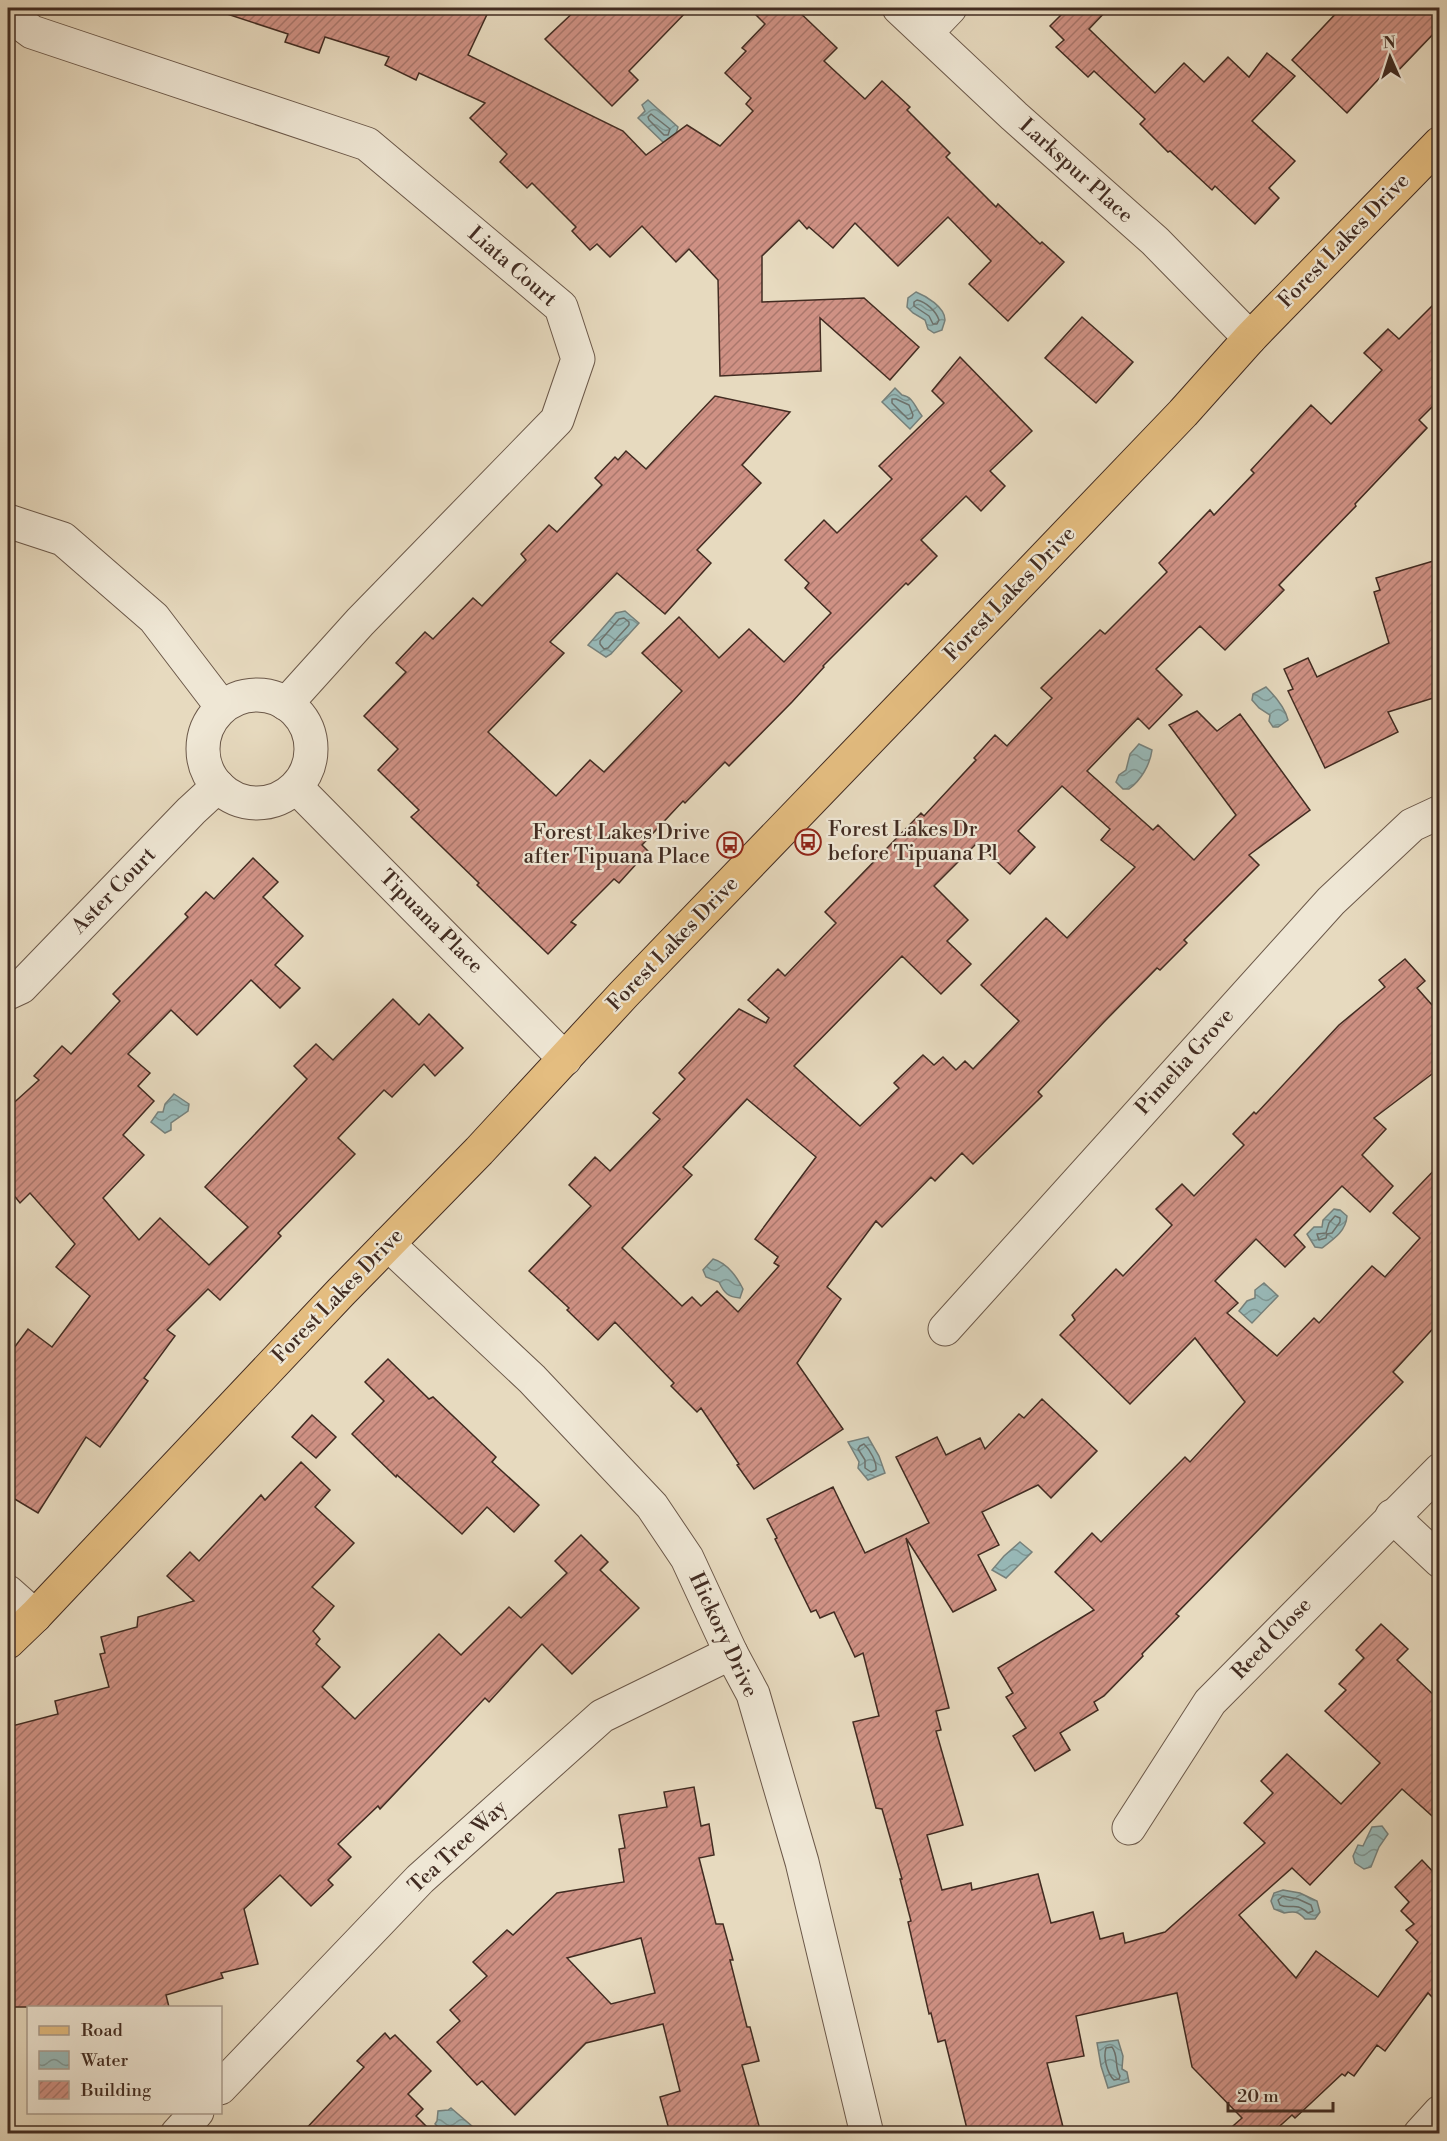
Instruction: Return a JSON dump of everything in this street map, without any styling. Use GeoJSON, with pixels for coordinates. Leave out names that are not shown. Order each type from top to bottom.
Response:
{"type":"FeatureCollection","features":[{"type":"Feature","properties":{"kind":"main road","name":"Forest Lakes Drive"},"geometry":{"type":"LineString","coordinates":[[8,1641],[35,1616],[479,1151],[624,994],[1184,413],[1251,338],[1440,143]]}},
{"type":"Feature","properties":{"kind":"street","name":"Larkspur Place"},"geometry":{"type":"LineString","coordinates":[[899,8],[1014,116],[1155,240],[1251,338]]}},
{"type":"Feature","properties":{"kind":"street"},"geometry":{"type":"LineString","coordinates":[[926,33],[950,8]]}},
{"type":"Feature","properties":{"kind":"street","name":"Liata Court"},"geometry":{"type":"LineString","coordinates":[[8,14],[32,32],[367,144],[561,307],[579,359],[557,420],[360,622],[286,704]]}},
{"type":"Feature","properties":{"kind":"street"},"geometry":{"type":"LineString","coordinates":[[8,521],[63,539],[154,618],[222,707]]}},
{"type":"Feature","properties":{"kind":"street"},"geometry":{"type":"LineString","coordinates":[[258,694],[276,698],[301,716],[309,733],[312,752],[307,770],[296,787],[280,798],[262,803],[243,801],[218,786],[208,771],[203,752],[205,733],[222,707],[239,698],[258,694]]}},
{"type":"Feature","properties":{"kind":"street","name":"Aster Court"},"geometry":{"type":"LineString","coordinates":[[8,993],[21,987],[218,786]]}},
{"type":"Feature","properties":{"kind":"street","name":"Tipuana Place"},"geometry":{"type":"LineString","coordinates":[[296,787],[565,1059]]}},
{"type":"Feature","properties":{"kind":"street","name":"Pimelia Grove"},"geometry":{"type":"LineString","coordinates":[[945,1329],[1331,901],[1412,825],[1440,812]]}},
{"type":"Feature","properties":{"kind":"street","name":"Hickory Drive"},"geometry":{"type":"LineString","coordinates":[[388,1244],[532,1379],[651,1506],[687,1558],[731,1653],[753,1694],[802,1862],[867,2133]]}},
{"type":"Feature","properties":{"kind":"street","name":"Reed Close"},"geometry":{"type":"LineString","coordinates":[[1129,1828],[1210,1702],[1440,1470]]}},
{"type":"Feature","properties":{"kind":"street"},"geometry":{"type":"LineString","coordinates":[[1392,1516],[1440,1562]]}},
{"type":"Feature","properties":{"kind":"street"},"geometry":{"type":"LineString","coordinates":[[8,1592],[35,1616]]}},
{"type":"Feature","properties":{"kind":"street","name":"Tea Tree Way"},"geometry":{"type":"LineString","coordinates":[[222,2086],[420,1879],[602,1716],[731,1653]]}},
{"type":"Feature","properties":{"kind":"street"},"geometry":{"type":"LineString","coordinates":[[1420,2133],[1440,2112]]}},
{"type":"Feature","properties":{"kind":"street"},"geometry":{"type":"LineString","coordinates":[[177,2133],[195,2114]]}},
{"type":"Feature","properties":{"kind":"water"},"geometry":{"type":"Polygon","coordinates":[[[648,100],[678,127],[675,137],[666,145],[638,118],[645,111],[642,105],[648,100]]]}},
{"type":"Feature","properties":{"kind":"water"},"geometry":{"type":"Polygon","coordinates":[[[916,292],[930,299],[942,311],[945,320],[942,330],[934,333],[928,329],[925,320],[907,307],[908,298],[916,292]]]}},
{"type":"Feature","properties":{"kind":"water"},"geometry":{"type":"Polygon","coordinates":[[[895,388],[912,400],[922,416],[910,429],[882,402],[895,388]]]}},
{"type":"Feature","properties":{"kind":"water"},"geometry":{"type":"Polygon","coordinates":[[[625,611],[639,623],[611,654],[606,657],[588,645],[616,613],[625,611]]]}},
{"type":"Feature","properties":{"kind":"water"},"geometry":{"type":"Polygon","coordinates":[[[1266,687],[1287,715],[1288,720],[1278,727],[1273,727],[1269,721],[1270,715],[1252,700],[1253,694],[1266,687]]]}},
{"type":"Feature","properties":{"kind":"water"},"geometry":{"type":"Polygon","coordinates":[[[1139,744],[1152,750],[1149,761],[1137,781],[1129,789],[1123,789],[1116,782],[1119,775],[1126,770],[1130,754],[1139,744]]]}},
{"type":"Feature","properties":{"kind":"water"},"geometry":{"type":"Polygon","coordinates":[[[174,1094],[189,1104],[188,1111],[171,1123],[171,1130],[165,1133],[151,1122],[158,1112],[163,1112],[165,1104],[174,1094]]]}},
{"type":"Feature","properties":{"kind":"water"},"geometry":{"type":"Polygon","coordinates":[[[1334,1209],[1340,1210],[1347,1216],[1344,1226],[1339,1234],[1322,1248],[1315,1247],[1307,1234],[1314,1227],[1322,1227],[1323,1220],[1334,1209]]]}},
{"type":"Feature","properties":{"kind":"water"},"geometry":{"type":"Polygon","coordinates":[[[713,1259],[727,1267],[738,1280],[743,1289],[740,1298],[732,1297],[725,1292],[719,1282],[706,1277],[703,1270],[713,1259]]]}},
{"type":"Feature","properties":{"kind":"water"},"geometry":{"type":"Polygon","coordinates":[[[1264,1283],[1278,1296],[1252,1323],[1239,1311],[1247,1301],[1255,1298],[1255,1290],[1264,1283]]]}},
{"type":"Feature","properties":{"kind":"water"},"geometry":{"type":"Polygon","coordinates":[[[868,1437],[879,1456],[885,1473],[868,1480],[858,1468],[859,1462],[848,1442],[868,1437]]]}},
{"type":"Feature","properties":{"kind":"water"},"geometry":{"type":"Polygon","coordinates":[[[1020,1542],[1032,1552],[1006,1578],[992,1570],[1004,1556],[1020,1542]]]}},
{"type":"Feature","properties":{"kind":"water"},"geometry":{"type":"Polygon","coordinates":[[[1382,1826],[1388,1834],[1379,1847],[1371,1867],[1364,1869],[1355,1863],[1353,1856],[1358,1845],[1363,1846],[1372,1827],[1382,1826]]]}},
{"type":"Feature","properties":{"kind":"water"},"geometry":{"type":"Polygon","coordinates":[[[1283,1890],[1300,1893],[1317,1901],[1320,1912],[1315,1919],[1305,1919],[1296,1912],[1284,1913],[1274,1909],[1271,1901],[1274,1893],[1283,1890]]]}},
{"type":"Feature","properties":{"kind":"water"},"geometry":{"type":"Polygon","coordinates":[[[1118,2040],[1123,2056],[1122,2069],[1127,2072],[1129,2082],[1108,2088],[1097,2043],[1118,2040]]]}},
{"type":"Feature","properties":{"kind":"water"},"geometry":{"type":"Polygon","coordinates":[[[451,2108],[480,2133],[444,2133],[435,2124],[438,2111],[451,2108]]]}},
{"type":"Feature","properties":{"kind":"building"},"geometry":{"type":"Polygon","coordinates":[[[225,8],[490,8],[468,55],[623,131],[646,155],[687,125],[720,146],[753,111],[746,104],[751,98],[725,73],[746,51],[742,48],[765,24],[749,8],[795,8],[837,48],[824,61],[865,99],[882,81],[910,107],[907,110],[950,153],[946,157],[996,207],[998,204],[1040,244],[1042,242],[1064,262],[1008,321],[969,284],[991,261],[948,217],[898,266],[855,223],[833,248],[809,227],[807,229],[799,220],[762,256],[762,302],[864,298],[919,347],[890,380],[820,318],[821,371],[720,376],[718,280],[689,249],[676,262],[642,226],[610,257],[597,244],[590,250],[572,231],[576,227],[532,183],[527,188],[500,162],[507,154],[470,118],[485,103],[419,73],[416,80],[385,65],[389,57],[325,37],[319,53],[285,42],[288,34],[224,13],[225,8]]]}},
{"type":"Feature","properties":{"kind":"building"},"geometry":{"type":"Polygon","coordinates":[[[578,8],[690,8],[629,71],[638,80],[612,106],[545,39],[578,8]]]}},
{"type":"Feature","properties":{"kind":"building"},"geometry":{"type":"Polygon","coordinates":[[[1068,8],[1109,8],[1089,29],[1155,93],[1184,63],[1204,82],[1228,57],[1249,77],[1267,53],[1295,76],[1252,121],[1295,161],[1269,188],[1279,198],[1255,224],[1215,186],[1212,190],[1170,151],[1168,152],[1140,124],[1145,119],[1094,71],[1088,77],[1056,47],[1064,40],[1050,26],[1068,8]]]}},
{"type":"Feature","properties":{"kind":"building"},"geometry":{"type":"Polygon","coordinates":[[[1341,8],[1440,8],[1440,27],[1394,75],[1387,70],[1347,113],[1292,60],[1341,8]]]}},
{"type":"Feature","properties":{"kind":"building"},"geometry":{"type":"Polygon","coordinates":[[[1440,298],[1440,399],[1419,420],[1427,428],[1355,504],[1356,506],[1279,585],[1284,590],[1225,650],[1200,626],[1156,669],[1182,695],[1149,729],[1138,718],[1087,771],[1153,830],[1158,825],[1194,860],[1236,815],[1169,725],[1197,711],[1217,731],[1240,714],[1310,810],[1249,855],[1259,865],[1184,940],[1187,943],[1160,970],[1157,968],[1104,1022],[1038,1092],[1042,1096],[973,1164],[962,1153],[935,1181],[931,1177],[882,1227],[876,1221],[827,1287],[841,1299],[797,1363],[843,1429],[754,1489],[701,1408],[697,1412],[671,1386],[674,1383],[615,1322],[598,1340],[567,1310],[569,1308],[529,1271],[591,1206],[569,1185],[595,1157],[610,1171],[660,1119],[653,1113],[685,1079],[679,1073],[739,1009],[766,1023],[769,1018],[748,1000],[778,969],[785,976],[836,923],[825,912],[921,813],[924,816],[976,760],[974,758],[995,735],[1007,746],[1052,698],[1041,688],[1100,630],[1105,634],[1167,572],[1159,563],[1210,510],[1214,515],[1254,473],[1251,470],[1311,405],[1331,424],[1382,370],[1364,353],[1388,329],[1399,339],[1440,298]],[[1062,786],[1018,831],[1035,847],[1010,874],[977,843],[934,886],[968,920],[947,941],[971,964],[941,994],[902,956],[794,1066],[860,1126],[899,1088],[894,1083],[923,1055],[934,1065],[943,1057],[956,1070],[965,1061],[973,1069],[1019,1021],[981,985],[1046,918],[1067,938],[1135,867],[1101,840],[1110,829],[1062,786]],[[747,1099],[683,1167],[692,1175],[622,1248],[682,1306],[692,1297],[701,1306],[717,1291],[738,1312],[779,1266],[774,1263],[778,1257],[755,1239],[816,1157],[747,1099]]]}},
{"type":"Feature","properties":{"kind":"building"},"geometry":{"type":"Polygon","coordinates":[[[1082,317],[1133,362],[1096,403],[1045,358],[1082,317]]]}},
{"type":"Feature","properties":{"kind":"building"},"geometry":{"type":"Polygon","coordinates":[[[960,357],[1032,431],[990,471],[1005,486],[981,511],[966,496],[921,540],[937,556],[908,585],[906,583],[823,666],[792,702],[729,766],[725,762],[685,803],[683,801],[642,845],[648,851],[619,883],[614,879],[571,922],[576,925],[548,954],[411,817],[419,810],[378,770],[398,749],[364,716],[406,672],[396,663],[425,632],[433,639],[473,598],[482,606],[526,560],[521,554],[549,525],[557,532],[602,485],[595,478],[615,457],[618,460],[626,451],[646,469],[715,396],[790,412],[742,465],[761,483],[697,550],[711,563],[665,614],[617,573],[550,642],[564,653],[488,732],[556,796],[590,760],[604,772],[682,691],[642,653],[679,617],[719,658],[749,629],[784,662],[831,613],[805,588],[809,583],[785,560],[824,520],[837,533],[892,479],[879,466],[944,403],[932,391],[960,357]]]}},
{"type":"Feature","properties":{"kind":"building"},"geometry":{"type":"Polygon","coordinates":[[[1440,559],[1440,696],[1388,712],[1398,732],[1325,768],[1288,691],[1293,689],[1284,669],[1308,658],[1317,677],[1389,643],[1374,592],[1380,590],[1376,578],[1440,559]]]}},
{"type":"Feature","properties":{"kind":"building"},"geometry":{"type":"Polygon","coordinates":[[[253,858],[278,882],[263,897],[303,936],[275,965],[300,988],[280,1008],[251,980],[197,1035],[171,1010],[128,1054],[150,1073],[138,1086],[154,1101],[123,1135],[144,1155],[103,1198],[139,1240],[160,1218],[209,1265],[248,1227],[205,1187],[307,1079],[294,1066],[316,1044],[333,1060],[393,999],[419,1025],[429,1014],[463,1048],[435,1076],[424,1064],[392,1097],[384,1090],[338,1138],[355,1154],[278,1233],[281,1236],[220,1300],[208,1289],[167,1330],[175,1336],[144,1378],[148,1381],[100,1447],[86,1437],[38,1513],[8,1495],[8,1356],[28,1329],[52,1347],[90,1296],[56,1267],[75,1244],[30,1193],[20,1203],[8,1188],[8,1108],[39,1080],[34,1076],[62,1046],[71,1054],[120,1001],[113,994],[188,917],[185,914],[206,892],[214,899],[253,858]]]}},
{"type":"Feature","properties":{"kind":"building"},"geometry":{"type":"Polygon","coordinates":[[[1405,959],[1425,981],[1417,988],[1440,1014],[1440,1068],[1374,1118],[1386,1129],[1362,1155],[1393,1186],[1370,1212],[1342,1186],[1294,1235],[1305,1247],[1285,1267],[1256,1239],[1215,1281],[1238,1303],[1227,1313],[1277,1356],[1314,1318],[1319,1323],[1372,1266],[1385,1277],[1420,1238],[1393,1213],[1440,1164],[1440,1321],[1393,1372],[1403,1382],[1176,1614],[1179,1616],[1142,1654],[1143,1656],[1104,1696],[1094,1702],[1098,1710],[1060,1733],[1070,1750],[1035,1771],[1013,1736],[1026,1728],[1006,1697],[1013,1693],[998,1668],[1094,1610],[1055,1572],[1092,1533],[1101,1542],[1185,1457],[1190,1462],[1245,1402],[1195,1338],[1130,1404],[1060,1335],[1075,1320],[1072,1315],[1116,1269],[1123,1276],[1172,1225],[1156,1209],[1182,1184],[1194,1196],[1244,1145],[1233,1134],[1254,1112],[1256,1114],[1339,1025],[1385,987],[1379,980],[1405,959]]]}},
{"type":"Feature","properties":{"kind":"building"},"geometry":{"type":"Polygon","coordinates":[[[388,1359],[429,1399],[433,1397],[496,1457],[492,1462],[539,1505],[514,1532],[487,1507],[462,1534],[397,1475],[396,1477],[352,1434],[384,1401],[365,1382],[388,1359]]]}},
{"type":"Feature","properties":{"kind":"building"},"geometry":{"type":"Polygon","coordinates":[[[1042,1399],[1097,1451],[1051,1498],[1038,1485],[982,1512],[999,1545],[978,1555],[996,1590],[953,1612],[906,1538],[949,1708],[936,1711],[941,1730],[936,1731],[963,1825],[927,1835],[942,1890],[971,1883],[972,1890],[1038,1874],[1051,1923],[1093,1912],[1100,1939],[1123,1933],[1125,1943],[1165,1932],[1265,1843],[1244,1823],[1273,1793],[1261,1781],[1287,1754],[1341,1804],[1380,1763],[1325,1711],[1346,1690],[1339,1684],[1364,1658],[1356,1650],[1381,1624],[1408,1649],[1397,1660],[1440,1701],[1440,1823],[1402,1789],[1310,1885],[1292,1868],[1239,1915],[1296,1978],[1316,1951],[1378,1997],[1418,1942],[1406,1930],[1414,1924],[1401,1911],[1409,1902],[1395,1887],[1422,1860],[1436,1875],[1440,1872],[1440,2005],[1428,1993],[1385,2051],[1377,2045],[1354,2076],[1348,2072],[1345,2076],[1342,2074],[1295,2118],[1292,2115],[1272,2133],[1225,2133],[1242,2118],[1192,2067],[1177,1993],[1076,2016],[1084,2056],[1047,2063],[1063,2127],[1035,2133],[1029,2133],[1027,2127],[1001,2133],[968,2133],[945,2040],[938,2042],[931,2013],[929,2014],[908,1922],[911,1921],[900,1879],[902,1879],[882,1809],[876,1808],[853,1722],[879,1716],[863,1653],[855,1657],[834,1612],[820,1618],[816,1610],[811,1612],[767,1519],[833,1487],[865,1553],[929,1523],[896,1457],[937,1437],[946,1455],[980,1438],[985,1449],[1019,1414],[1024,1418],[1042,1399]]]}},
{"type":"Feature","properties":{"kind":"building"},"geometry":{"type":"Polygon","coordinates":[[[312,1415],[336,1437],[316,1458],[292,1437],[312,1415]]]}},
{"type":"Feature","properties":{"kind":"building"},"geometry":{"type":"Polygon","coordinates":[[[301,1462],[330,1490],[315,1507],[354,1543],[312,1587],[334,1606],[313,1631],[320,1639],[316,1644],[340,1667],[322,1687],[355,1719],[439,1634],[461,1655],[509,1607],[521,1618],[567,1573],[555,1561],[581,1535],[608,1562],[600,1570],[639,1608],[572,1674],[542,1644],[489,1702],[485,1698],[380,1809],[378,1806],[338,1844],[351,1857],[328,1880],[333,1885],[311,1906],[280,1875],[244,1909],[258,1964],[221,1973],[223,1978],[166,1995],[169,2006],[8,2007],[8,1727],[58,1714],[55,1701],[109,1687],[100,1654],[105,1653],[101,1637],[137,1627],[138,1617],[194,1601],[167,1576],[190,1552],[199,1561],[261,1495],[265,1500],[301,1462]]]}},
{"type":"Feature","properties":{"kind":"building"},"geometry":{"type":"Polygon","coordinates":[[[694,1787],[701,1826],[709,1824],[714,1855],[699,1858],[716,1924],[723,1924],[747,2027],[750,2027],[759,2061],[742,2065],[761,2133],[670,2133],[660,2097],[680,2091],[663,2024],[586,2043],[515,2115],[482,2081],[477,2085],[437,2042],[460,2021],[450,2010],[487,1976],[473,1962],[507,1930],[513,1935],[557,1893],[624,1882],[619,1849],[625,1848],[619,1815],[667,1807],[664,1792],[694,1787]],[[641,1938],[567,1958],[611,2004],[655,1993],[641,1938]]]}},
{"type":"Feature","properties":{"kind":"building"},"geometry":{"type":"Polygon","coordinates":[[[385,2033],[390,2039],[395,2035],[431,2071],[408,2094],[423,2109],[416,2116],[433,2133],[302,2133],[364,2067],[357,2061],[385,2033]]]}},
{"type":"Feature","properties":{"kind":"place","name":"Forest Lakes Dr before Tipuana Pl"},"geometry":{"type":"Point","coordinates":[808,842]}},
{"type":"Feature","properties":{"kind":"place","name":"Forest Lakes Drive after Tipuana Place"},"geometry":{"type":"Point","coordinates":[730,845]}}]}
